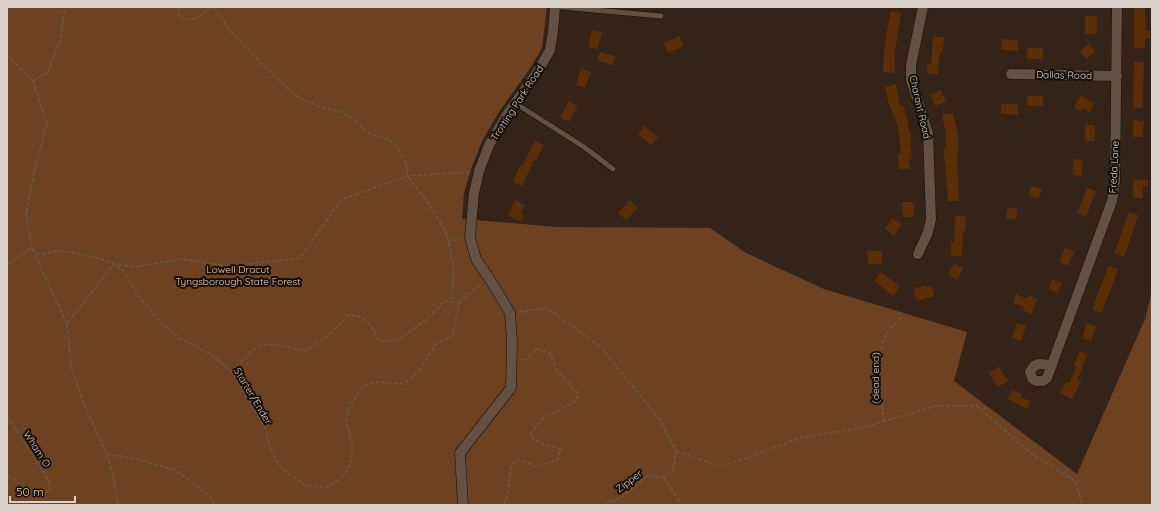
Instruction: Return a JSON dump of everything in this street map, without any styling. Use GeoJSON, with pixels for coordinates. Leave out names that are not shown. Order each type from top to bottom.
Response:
{"type":"FeatureCollection","features":[{"type":"Feature","properties":{"kind":"street","name":"Trotting Park Road"},"geometry":{"type":"LineString","coordinates":[[463,505],[460,453],[511,388],[512,361],[510,313],[476,259],[470,237],[474,194],[479,172],[489,145],[515,103],[538,72],[550,50],[555,7]]}},
{"type":"Feature","properties":{"kind":"street","name":"Charant Road"},"geometry":{"type":"LineString","coordinates":[[918,254],[928,232],[931,219],[928,133],[911,80],[911,65],[923,7]]}},
{"type":"Feature","properties":{"kind":"street","name":"Freda Lane"},"geometry":{"type":"LineString","coordinates":[[1052,365],[1112,201],[1115,182],[1117,7]]}},
{"type":"Feature","properties":{"kind":"street","name":"Dallas Road"},"geometry":{"type":"LineString","coordinates":[[1012,74],[1117,76]]}},
{"type":"Feature","properties":{"kind":"lane"},"geometry":{"type":"LineString","coordinates":[[561,7],[661,16]]}},
{"type":"Feature","properties":{"kind":"lane"},"geometry":{"type":"LineString","coordinates":[[515,103],[584,147],[613,169]]}},
{"type":"Feature","properties":{"kind":"path"},"geometry":{"type":"LineString","coordinates":[[33,82],[48,72],[60,41],[65,7]]}},
{"type":"Feature","properties":{"kind":"path"},"geometry":{"type":"LineString","coordinates":[[178,7],[178,14],[183,19],[187,20],[194,19],[206,12],[208,8],[214,8],[228,28],[265,67],[296,96],[323,108],[342,112],[356,121],[371,134],[388,140],[401,152],[406,163],[408,176],[431,207],[446,232],[454,266],[452,302]]}},
{"type":"Feature","properties":{"kind":"path"},"geometry":{"type":"LineString","coordinates":[[7,55],[33,82],[47,123],[34,169],[26,213],[32,248],[67,324],[71,366],[84,405],[107,454],[113,476],[118,505]]}},
{"type":"Feature","properties":{"kind":"path"},"geometry":{"type":"LineString","coordinates":[[67,324],[114,264],[135,267],[181,259],[227,266],[300,258],[342,199],[408,176],[479,172]]}},
{"type":"Feature","properties":{"kind":"path"},"geometry":{"type":"LineString","coordinates":[[448,242],[470,237]]}},
{"type":"Feature","properties":{"kind":"path"},"geometry":{"type":"LineString","coordinates":[[7,264],[32,248]]}},
{"type":"Feature","properties":{"kind":"path","name":"Starter/Ender"},"geometry":{"type":"LineString","coordinates":[[32,248],[40,255],[54,251],[70,252],[101,259],[114,264],[123,271],[140,298],[163,325],[180,338],[212,355],[232,372],[266,430],[269,445],[281,468],[306,486],[327,487],[340,479],[349,467],[352,457],[352,446],[346,421],[350,407],[363,384],[378,382],[404,384],[420,370],[436,344],[450,338],[453,334],[460,303]]}},
{"type":"Feature","properties":{"kind":"path"},"geometry":{"type":"LineString","coordinates":[[232,372],[252,352],[263,345],[278,345],[306,351],[331,333],[348,315],[361,317],[372,326],[380,341],[398,340],[426,320],[445,301],[460,303],[462,299],[479,288],[488,277]]}},
{"type":"Feature","properties":{"kind":"path"},"geometry":{"type":"LineString","coordinates":[[510,313],[546,308],[602,347],[660,420],[676,451],[673,471],[664,478],[682,505]]}},
{"type":"Feature","properties":{"kind":"path","name":"(dead end)"},"geometry":{"type":"LineString","coordinates":[[884,422],[881,404],[880,355],[884,336],[901,317]]}},
{"type":"Feature","properties":{"kind":"path"},"geometry":{"type":"LineString","coordinates":[[504,505],[508,492],[511,466],[519,459],[538,467],[557,460],[561,449],[540,443],[530,435],[543,418],[576,402],[578,393],[557,371],[550,353],[536,349],[528,359],[512,361]]}},
{"type":"Feature","properties":{"kind":"path"},"geometry":{"type":"LineString","coordinates":[[676,451],[721,467],[803,437],[862,428],[935,406],[977,406],[1032,454],[1075,481],[1083,505]]}},
{"type":"Feature","properties":{"kind":"path","name":"Wham O"},"geometry":{"type":"LineString","coordinates":[[7,415],[49,481],[50,490],[46,493],[35,493],[26,490],[18,482],[7,475]]}},
{"type":"Feature","properties":{"kind":"path"},"geometry":{"type":"LineString","coordinates":[[107,454],[136,459],[175,470],[210,496],[215,505]]}},
{"type":"Feature","properties":{"kind":"path","name":"Zipper"},"geometry":{"type":"LineString","coordinates":[[604,505],[623,496],[649,475],[664,478]]}},
{"type":"Feature","properties":{"kind":"green space","name":"Lowell Dracut Tyngsborough State Forest"},"geometry":{"type":"Polygon","coordinates":[[[7,7],[547,7],[542,48],[531,67],[499,112],[482,141],[471,169],[464,193],[462,219],[557,227],[710,228],[746,253],[824,289],[967,332],[954,381],[1077,474],[1145,319],[1152,290],[1152,505],[7,505],[7,7]]]}},
{"type":"Feature","properties":{"kind":"building"},"geometry":{"type":"Polygon","coordinates":[[[1134,7],[1145,7],[1146,31],[1150,31],[1150,38],[1145,38],[1145,48],[1134,48],[1134,7]]]}},
{"type":"Feature","properties":{"kind":"building"},"geometry":{"type":"Polygon","coordinates":[[[890,11],[901,13],[894,58],[895,73],[883,72],[884,50],[890,11]]]}},
{"type":"Feature","properties":{"kind":"building"},"geometry":{"type":"Polygon","coordinates":[[[1085,16],[1097,16],[1097,34],[1085,34],[1085,16]]]}},
{"type":"Feature","properties":{"kind":"building"},"geometry":{"type":"Polygon","coordinates":[[[592,30],[602,32],[598,49],[588,47],[592,30]]]}},
{"type":"Feature","properties":{"kind":"building"},"geometry":{"type":"Polygon","coordinates":[[[679,36],[684,46],[668,53],[664,43],[679,36]]]}},
{"type":"Feature","properties":{"kind":"building"},"geometry":{"type":"Polygon","coordinates":[[[933,37],[944,37],[943,52],[940,52],[938,74],[927,74],[927,64],[931,64],[933,37]]]}},
{"type":"Feature","properties":{"kind":"building"},"geometry":{"type":"Polygon","coordinates":[[[1002,39],[1018,40],[1018,51],[1001,50],[1002,39]]]}},
{"type":"Feature","properties":{"kind":"building"},"geometry":{"type":"Polygon","coordinates":[[[1089,44],[1095,52],[1086,59],[1080,51],[1089,44]]]}},
{"type":"Feature","properties":{"kind":"building"},"geometry":{"type":"Polygon","coordinates":[[[1027,48],[1043,48],[1043,59],[1027,59],[1027,48]]]}},
{"type":"Feature","properties":{"kind":"building"},"geometry":{"type":"Polygon","coordinates":[[[600,52],[615,56],[613,65],[597,60],[600,52]]]}},
{"type":"Feature","properties":{"kind":"building"},"geometry":{"type":"Polygon","coordinates":[[[1134,62],[1144,62],[1143,108],[1133,108],[1134,62]]]}},
{"type":"Feature","properties":{"kind":"building"},"geometry":{"type":"Polygon","coordinates":[[[581,68],[591,72],[585,88],[576,85],[581,68]]]}},
{"type":"Feature","properties":{"kind":"building"},"geometry":{"type":"Polygon","coordinates":[[[896,84],[900,106],[903,105],[910,132],[912,159],[909,159],[910,169],[899,169],[898,154],[901,153],[898,127],[888,101],[885,87],[896,84]]]}},
{"type":"Feature","properties":{"kind":"building"},"geometry":{"type":"Polygon","coordinates":[[[941,90],[946,102],[935,106],[930,94],[941,90]]]}},
{"type":"Feature","properties":{"kind":"building"},"geometry":{"type":"Polygon","coordinates":[[[1027,96],[1043,96],[1043,106],[1027,106],[1027,96]]]}},
{"type":"Feature","properties":{"kind":"building"},"geometry":{"type":"Polygon","coordinates":[[[1080,96],[1093,102],[1093,107],[1090,112],[1083,108],[1081,111],[1074,108],[1080,96]]]}},
{"type":"Feature","properties":{"kind":"building"},"geometry":{"type":"Polygon","coordinates":[[[569,101],[578,106],[569,122],[560,117],[569,101]]]}},
{"type":"Feature","properties":{"kind":"building"},"geometry":{"type":"Polygon","coordinates":[[[1001,104],[1018,104],[1018,115],[1001,114],[1001,104]]]}},
{"type":"Feature","properties":{"kind":"building"},"geometry":{"type":"Polygon","coordinates":[[[953,113],[958,135],[957,154],[959,201],[948,201],[944,154],[944,147],[946,147],[946,130],[942,115],[953,113]]]}},
{"type":"Feature","properties":{"kind":"building"},"geometry":{"type":"Polygon","coordinates":[[[1133,120],[1144,121],[1143,137],[1133,137],[1133,120]]]}},
{"type":"Feature","properties":{"kind":"building"},"geometry":{"type":"Polygon","coordinates":[[[1085,125],[1095,125],[1095,141],[1085,141],[1085,125]]]}},
{"type":"Feature","properties":{"kind":"building"},"geometry":{"type":"Polygon","coordinates":[[[644,126],[658,137],[651,145],[638,134],[644,126]]]}},
{"type":"Feature","properties":{"kind":"building"},"geometry":{"type":"Polygon","coordinates":[[[535,141],[544,145],[536,161],[534,160],[522,186],[513,182],[520,165],[522,166],[535,141]]]}},
{"type":"Feature","properties":{"kind":"building"},"geometry":{"type":"Polygon","coordinates":[[[1074,159],[1083,161],[1081,177],[1072,175],[1074,159]]]}},
{"type":"Feature","properties":{"kind":"building"},"geometry":{"type":"Polygon","coordinates":[[[1133,180],[1148,180],[1148,187],[1143,187],[1143,198],[1133,197],[1133,180]]]}},
{"type":"Feature","properties":{"kind":"building"},"geometry":{"type":"Polygon","coordinates":[[[1031,186],[1042,189],[1038,199],[1028,196],[1031,186]]]}},
{"type":"Feature","properties":{"kind":"building"},"geometry":{"type":"Polygon","coordinates":[[[1087,188],[1096,191],[1086,217],[1077,213],[1087,188]]]}},
{"type":"Feature","properties":{"kind":"building"},"geometry":{"type":"Polygon","coordinates":[[[515,200],[525,205],[521,214],[524,215],[521,221],[508,216],[515,200]]]}},
{"type":"Feature","properties":{"kind":"building"},"geometry":{"type":"Polygon","coordinates":[[[630,200],[638,208],[626,220],[618,213],[630,200]]]}},
{"type":"Feature","properties":{"kind":"building"},"geometry":{"type":"Polygon","coordinates":[[[902,202],[912,202],[912,204],[914,204],[914,216],[903,217],[902,202]]]}},
{"type":"Feature","properties":{"kind":"building"},"geometry":{"type":"Polygon","coordinates":[[[1008,207],[1018,209],[1016,220],[1006,218],[1008,207]]]}},
{"type":"Feature","properties":{"kind":"building"},"geometry":{"type":"Polygon","coordinates":[[[1129,212],[1138,215],[1124,257],[1114,253],[1129,212]]]}},
{"type":"Feature","properties":{"kind":"building"},"geometry":{"type":"Polygon","coordinates":[[[955,216],[966,216],[965,231],[963,231],[962,256],[951,256],[951,242],[954,242],[955,216]]]}},
{"type":"Feature","properties":{"kind":"building"},"geometry":{"type":"Polygon","coordinates":[[[892,218],[902,224],[894,236],[885,229],[892,218]]]}},
{"type":"Feature","properties":{"kind":"building"},"geometry":{"type":"Polygon","coordinates":[[[1065,248],[1074,251],[1068,266],[1059,262],[1065,248]]]}},
{"type":"Feature","properties":{"kind":"building"},"geometry":{"type":"Polygon","coordinates":[[[867,251],[882,251],[882,264],[868,264],[867,251]]]}},
{"type":"Feature","properties":{"kind":"building"},"geometry":{"type":"Polygon","coordinates":[[[954,263],[963,268],[957,280],[948,274],[954,263]]]}},
{"type":"Feature","properties":{"kind":"building"},"geometry":{"type":"Polygon","coordinates":[[[1108,266],[1118,269],[1102,313],[1092,310],[1108,266]]]}},
{"type":"Feature","properties":{"kind":"building"},"geometry":{"type":"Polygon","coordinates":[[[880,272],[900,286],[893,296],[874,281],[880,272]]]}},
{"type":"Feature","properties":{"kind":"building"},"geometry":{"type":"Polygon","coordinates":[[[1052,279],[1062,283],[1058,293],[1049,290],[1052,279]]]}},
{"type":"Feature","properties":{"kind":"building"},"geometry":{"type":"Polygon","coordinates":[[[927,285],[927,287],[932,286],[934,296],[917,301],[913,289],[927,285]]]}},
{"type":"Feature","properties":{"kind":"building"},"geometry":{"type":"Polygon","coordinates":[[[1016,294],[1027,299],[1029,295],[1038,299],[1031,314],[1023,310],[1024,307],[1013,303],[1016,294]]]}},
{"type":"Feature","properties":{"kind":"building"},"geometry":{"type":"Polygon","coordinates":[[[1017,323],[1026,326],[1021,341],[1012,338],[1017,323]]]}},
{"type":"Feature","properties":{"kind":"building"},"geometry":{"type":"Polygon","coordinates":[[[1087,323],[1096,326],[1091,341],[1082,338],[1087,323]]]}},
{"type":"Feature","properties":{"kind":"building"},"geometry":{"type":"Polygon","coordinates":[[[1079,351],[1087,354],[1078,379],[1081,381],[1072,399],[1060,393],[1066,382],[1069,383],[1077,366],[1074,365],[1079,351]]]}},
{"type":"Feature","properties":{"kind":"building"},"geometry":{"type":"Polygon","coordinates":[[[999,367],[1008,381],[998,387],[989,373],[999,367]]]}},
{"type":"Feature","properties":{"kind":"building"},"geometry":{"type":"Polygon","coordinates":[[[1012,390],[1022,394],[1021,397],[1030,401],[1027,409],[1008,399],[1012,390]]]}}]}
